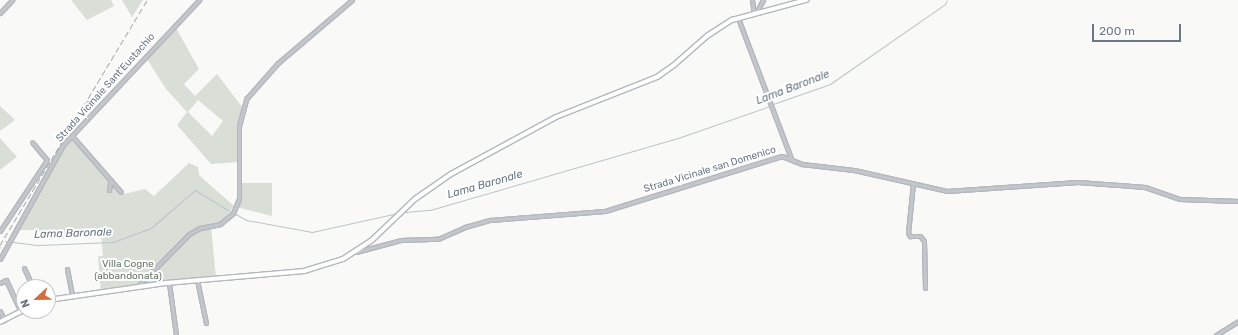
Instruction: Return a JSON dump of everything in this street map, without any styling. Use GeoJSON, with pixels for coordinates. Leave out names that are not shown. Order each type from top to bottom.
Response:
{"type":"FeatureCollection","features":[{"type":"Feature","properties":{"kind":"main road"},"geometry":{"type":"LineString","coordinates":[[56,298],[169,283],[304,271],[343,259],[356,252],[400,213],[445,177],[549,121],[657,77],[718,27],[738,18],[806,0]]}},
{"type":"Feature","properties":{"kind":"main road"},"geometry":{"type":"LineString","coordinates":[[2,321],[16,314]]}},
{"type":"Feature","properties":{"kind":"street"},"geometry":{"type":"LineString","coordinates":[[0,13],[12,0]]}},
{"type":"Feature","properties":{"kind":"street","name":"Strada Vicinale Sant'Eustachio"},"geometry":{"type":"LineString","coordinates":[[0,259],[6,251],[63,145],[199,0]]}},
{"type":"Feature","properties":{"kind":"street"},"geometry":{"type":"LineString","coordinates":[[137,287],[188,234],[200,228],[220,224],[233,213],[239,199],[239,126],[246,99],[278,63],[352,0]]}},
{"type":"Feature","properties":{"kind":"street"},"geometry":{"type":"LineString","coordinates":[[752,0],[755,13]]}},
{"type":"Feature","properties":{"kind":"street"},"geometry":{"type":"LineString","coordinates":[[755,13],[763,0]]}},
{"type":"Feature","properties":{"kind":"street"},"geometry":{"type":"LineString","coordinates":[[738,18],[792,159]]}},
{"type":"Feature","properties":{"kind":"street"},"geometry":{"type":"LineString","coordinates":[[72,136],[121,192]]}},
{"type":"Feature","properties":{"kind":"street"},"geometry":{"type":"LineString","coordinates":[[0,230],[47,160],[32,142]]}},
{"type":"Feature","properties":{"kind":"street","name":"Strada Vicinale san Domenico"},"geometry":{"type":"LineString","coordinates":[[356,252],[401,240],[438,239],[465,227],[490,220],[605,211],[779,156],[792,159],[802,164],[854,170],[953,192],[1062,182],[1098,183],[1146,187],[1180,199],[1238,201]]}},
{"type":"Feature","properties":{"kind":"street"},"geometry":{"type":"LineString","coordinates":[[109,190],[111,180]]}},
{"type":"Feature","properties":{"kind":"street"},"geometry":{"type":"LineString","coordinates":[[913,183],[908,233],[910,236],[920,236],[924,241],[926,288]]}},
{"type":"Feature","properties":{"kind":"street"},"geometry":{"type":"LineString","coordinates":[[1,248],[6,251]]}},
{"type":"Feature","properties":{"kind":"street"},"geometry":{"type":"LineString","coordinates":[[24,268],[29,279]]}},
{"type":"Feature","properties":{"kind":"street"},"geometry":{"type":"LineString","coordinates":[[67,269],[72,295]]}},
{"type":"Feature","properties":{"kind":"street"},"geometry":{"type":"LineString","coordinates":[[0,283],[6,280],[16,298]]}},
{"type":"Feature","properties":{"kind":"street"},"geometry":{"type":"LineString","coordinates":[[197,280],[206,323]]}},
{"type":"Feature","properties":{"kind":"street"},"geometry":{"type":"LineString","coordinates":[[169,283],[176,335]]}},
{"type":"Feature","properties":{"kind":"street"},"geometry":{"type":"LineString","coordinates":[[0,311],[2,321]]}},
{"type":"Feature","properties":{"kind":"street"},"geometry":{"type":"LineString","coordinates":[[1216,335],[1238,321]]}},
{"type":"Feature","properties":{"kind":"green space"},"geometry":{"type":"Polygon","coordinates":[[[71,0],[111,0],[114,6],[87,20],[71,0]]]}},
{"type":"Feature","properties":{"kind":"green space"},"geometry":{"type":"Polygon","coordinates":[[[122,0],[143,0],[132,17],[122,0]]]}},
{"type":"Feature","properties":{"kind":"green space"},"geometry":{"type":"Polygon","coordinates":[[[176,28],[199,69],[184,84],[195,96],[217,74],[243,108],[239,162],[211,164],[177,125],[187,112],[166,89],[147,59],[176,28]],[[198,100],[188,112],[212,136],[223,121],[198,100]]]}},
{"type":"Feature","properties":{"kind":"green space"},"geometry":{"type":"Polygon","coordinates":[[[0,106],[15,120],[0,131],[0,106]]]}},
{"type":"Feature","properties":{"kind":"green space","name":"Villa Cogne (abbandonata)"},"geometry":{"type":"Polygon","coordinates":[[[73,137],[124,194],[145,189],[154,196],[189,163],[198,167],[199,175],[234,206],[220,224],[211,226],[216,278],[101,292],[98,256],[103,256],[101,235],[60,239],[37,230],[18,230],[61,152],[73,137]]]}},
{"type":"Feature","properties":{"kind":"green space"},"geometry":{"type":"Polygon","coordinates":[[[0,138],[17,157],[0,170],[0,138]]]}},
{"type":"Feature","properties":{"kind":"green space"},"geometry":{"type":"Polygon","coordinates":[[[240,183],[272,183],[272,216],[236,207],[240,183]]]}},
{"type":"Feature","properties":{"kind":"waterway","name":"Lama Baronale"},"geometry":{"type":"LineString","coordinates":[[773,104],[830,84],[945,4],[947,0]]}},
{"type":"Feature","properties":{"kind":"waterway","name":"Lama Baronale"},"geometry":{"type":"LineString","coordinates":[[405,212],[430,210],[678,138],[770,106]]}},
{"type":"Feature","properties":{"kind":"waterway","name":"Lama Baronale"},"geometry":{"type":"LineString","coordinates":[[13,242],[39,245],[113,242],[151,228],[195,190],[231,212]]}},
{"type":"Feature","properties":{"kind":"waterway","name":"Lama Baronale"},"geometry":{"type":"LineString","coordinates":[[234,213],[246,220],[312,232],[398,213]]}},
{"type":"Feature","properties":{"kind":"railway"},"geometry":{"type":"LineString","coordinates":[[0,245],[147,0]]}}]}
